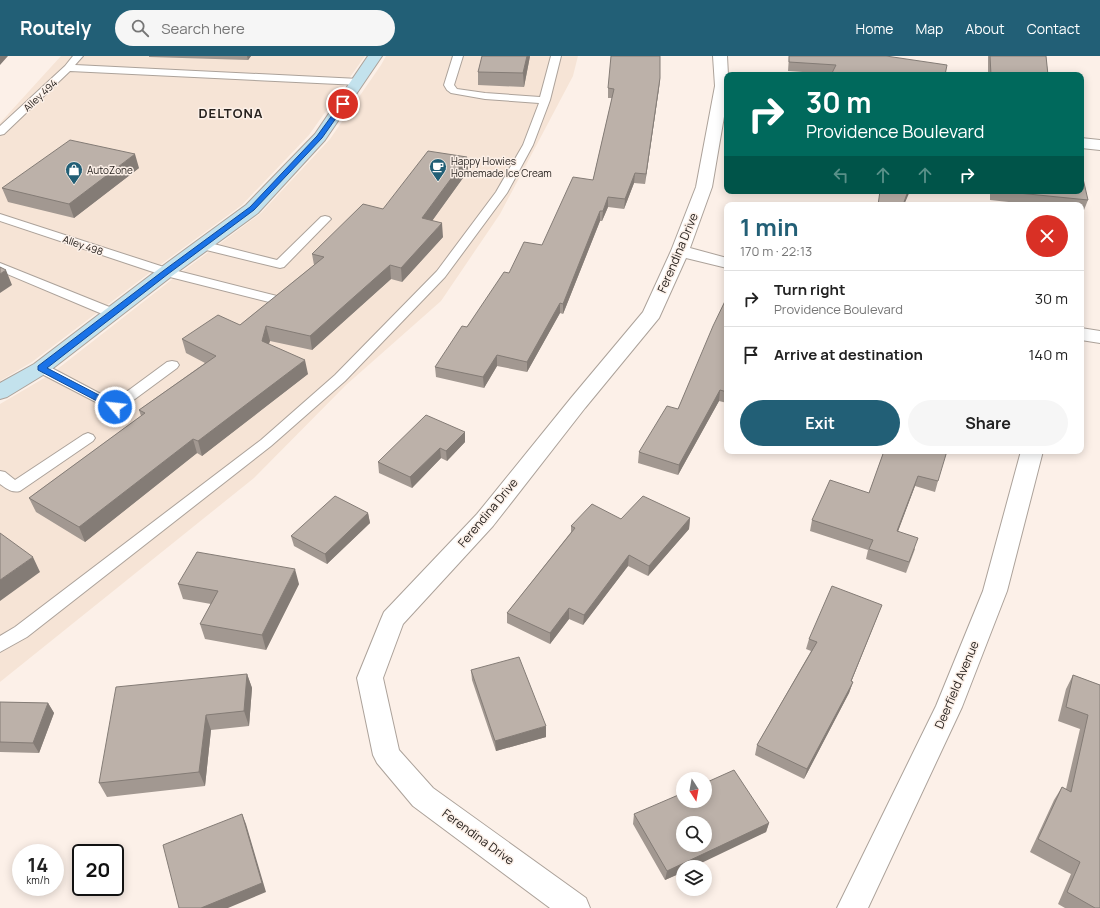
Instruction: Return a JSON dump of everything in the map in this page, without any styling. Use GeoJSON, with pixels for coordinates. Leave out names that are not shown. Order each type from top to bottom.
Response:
{"type":"FeatureCollection","features":[{"type":"Feature","properties":{"kind":"main road"},"geometry":{"type":"LineString","coordinates":[[0,392],[41,368],[166,272],[252,209],[320,137],[359,82],[375,56]]}},
{"type":"Feature","properties":{"kind":"street","name":"Ferendina Drive"},"geometry":{"type":"LineString","coordinates":[[575,908],[423,797],[387,755],[370,678],[393,619],[485,520],[578,403],[652,314],[680,252],[704,187],[724,87],[720,56]]}},
{"type":"Feature","properties":{"kind":"street"},"geometry":{"type":"LineString","coordinates":[[1084,143],[1100,145]]}},
{"type":"Feature","properties":{"kind":"street"},"geometry":{"type":"LineString","coordinates":[[680,252],[724,262]]}},
{"type":"Feature","properties":{"kind":"street"},"geometry":{"type":"LineString","coordinates":[[1084,334],[1100,337]]}},
{"type":"Feature","properties":{"kind":"street","name":"Deerfield Avenue"},"geometry":{"type":"LineString","coordinates":[[852,908],[949,707],[995,591],[1031,454]]}},
{"type":"Feature","properties":{"kind":"lane","name":"Alley 494"},"geometry":{"type":"LineString","coordinates":[[0,132],[68,68],[78,56]]}},
{"type":"Feature","properties":{"kind":"lane"},"geometry":{"type":"LineString","coordinates":[[458,56],[449,85],[454,91],[485,96],[544,100]]}},
{"type":"Feature","properties":{"kind":"lane"},"geometry":{"type":"LineString","coordinates":[[0,645],[34,622],[266,443],[340,378],[441,274],[497,199],[528,145],[544,100],[556,56]]}},
{"type":"Feature","properties":{"kind":"lane"},"geometry":{"type":"LineString","coordinates":[[68,68],[359,82]]}},
{"type":"Feature","properties":{"kind":"lane","name":"Alley 498"},"geometry":{"type":"LineString","coordinates":[[0,217],[166,272],[277,300]]}},
{"type":"Feature","properties":{"kind":"lane"},"geometry":{"type":"LineString","coordinates":[[202,245],[280,264],[325,220]]}},
{"type":"Feature","properties":{"kind":"lane"},"geometry":{"type":"LineString","coordinates":[[0,267],[112,313]]}},
{"type":"Feature","properties":{"kind":"lane"},"geometry":{"type":"LineString","coordinates":[[41,368],[115,407],[172,365]]}},
{"type":"Feature","properties":{"kind":"lane"},"geometry":{"type":"LineString","coordinates":[[0,476],[15,487],[88,438]]}},
{"type":"Feature","properties":{"kind":"shaded area"},"geometry":{"type":"Polygon","coordinates":[[[61,56],[365,56],[309,135],[242,205],[32,362],[0,381],[0,123],[61,56]]]}},
{"type":"Feature","properties":{"kind":"shaded area"},"geometry":{"type":"Polygon","coordinates":[[[386,56],[578,56],[573,76],[500,214],[441,301],[346,385],[254,478],[0,682],[0,404],[51,374],[175,277],[261,213],[330,139],[386,56]]]}},
{"type":"Feature","properties":{"kind":"building"},"geometry":{"type":"Polygon","coordinates":[[[482,56],[527,56],[523,73],[478,72],[482,56]]]}},
{"type":"Feature","properties":{"kind":"building"},"geometry":{"type":"Polygon","coordinates":[[[611,56],[660,56],[660,78],[646,174],[635,173],[625,199],[608,197],[603,211],[600,211],[563,304],[560,303],[527,362],[497,355],[483,377],[435,367],[462,326],[467,327],[504,272],[509,273],[524,242],[542,245],[573,177],[593,180],[614,89],[608,88],[611,56]]]}},
{"type":"Feature","properties":{"kind":"building"},"geometry":{"type":"Polygon","coordinates":[[[789,56],[886,56],[947,65],[946,72],[832,72],[836,65],[789,62],[789,56]]]}},
{"type":"Feature","properties":{"kind":"building"},"geometry":{"type":"Polygon","coordinates":[[[990,56],[1046,56],[1048,72],[991,72],[990,56]]]}},
{"type":"Feature","properties":{"kind":"building"},"geometry":{"type":"Polygon","coordinates":[[[70,140],[135,154],[69,204],[2,188],[70,140]]]}},
{"type":"Feature","properties":{"kind":"building"},"geometry":{"type":"Polygon","coordinates":[[[428,151],[467,157],[422,218],[442,223],[401,268],[390,265],[310,336],[266,326],[262,341],[305,360],[198,441],[193,439],[79,527],[29,498],[145,413],[139,410],[216,356],[182,339],[218,315],[240,325],[324,257],[312,254],[363,204],[383,209],[428,151]]]}},
{"type":"Feature","properties":{"kind":"building"},"geometry":{"type":"Polygon","coordinates":[[[1084,183],[1088,200],[1028,194],[1084,194],[1084,183]]]}},
{"type":"Feature","properties":{"kind":"building"},"geometry":{"type":"Polygon","coordinates":[[[880,194],[907,194],[904,202],[878,202],[880,194]]]}},
{"type":"Feature","properties":{"kind":"building"},"geometry":{"type":"Polygon","coordinates":[[[0,267],[6,270],[0,274],[0,267]]]}},
{"type":"Feature","properties":{"kind":"building"},"geometry":{"type":"Polygon","coordinates":[[[724,303],[724,391],[720,390],[679,465],[639,452],[667,406],[678,409],[724,303]]]}},
{"type":"Feature","properties":{"kind":"building"},"geometry":{"type":"Polygon","coordinates":[[[426,415],[465,432],[446,451],[440,448],[410,477],[378,462],[426,415]]]}},
{"type":"Feature","properties":{"kind":"building"},"geometry":{"type":"Polygon","coordinates":[[[883,454],[946,454],[938,481],[918,476],[897,531],[918,538],[909,562],[869,549],[873,540],[812,520],[830,480],[869,493],[883,454]]]}},
{"type":"Feature","properties":{"kind":"building"},"geometry":{"type":"Polygon","coordinates":[[[335,496],[368,513],[325,554],[291,536],[335,496]]]}},
{"type":"Feature","properties":{"kind":"building"},"geometry":{"type":"Polygon","coordinates":[[[643,496],[690,518],[649,566],[629,555],[584,615],[569,608],[550,633],[507,613],[575,528],[571,526],[592,504],[621,519],[643,496]]]}},
{"type":"Feature","properties":{"kind":"building"},"geometry":{"type":"Polygon","coordinates":[[[0,533],[33,557],[0,580],[0,533]]]}},
{"type":"Feature","properties":{"kind":"building"},"geometry":{"type":"Polygon","coordinates":[[[197,552],[295,569],[262,635],[200,624],[218,591],[178,584],[197,552]]]}},
{"type":"Feature","properties":{"kind":"building"},"geometry":{"type":"Polygon","coordinates":[[[832,586],[882,605],[851,681],[853,682],[807,769],[757,745],[817,642],[809,639],[832,586]]]}},
{"type":"Feature","properties":{"kind":"building"},"geometry":{"type":"Polygon","coordinates":[[[519,657],[546,726],[495,741],[471,670],[519,657]]]}},
{"type":"Feature","properties":{"kind":"building"},"geometry":{"type":"Polygon","coordinates":[[[247,674],[244,711],[206,715],[199,772],[99,783],[116,687],[247,674]]]}},
{"type":"Feature","properties":{"kind":"building"},"geometry":{"type":"Polygon","coordinates":[[[1073,675],[1100,685],[1100,908],[1095,908],[1067,892],[1080,862],[1038,839],[1062,787],[1071,792],[1088,715],[1066,707],[1073,675]]]}},
{"type":"Feature","properties":{"kind":"building"},"geometry":{"type":"Polygon","coordinates":[[[0,702],[48,703],[33,743],[0,742],[0,702]]]}},
{"type":"Feature","properties":{"kind":"building"},"geometry":{"type":"Polygon","coordinates":[[[734,770],[769,823],[712,850],[712,816],[676,816],[676,852],[707,852],[690,860],[676,860],[676,867],[667,871],[634,814],[676,796],[676,808],[712,808],[712,780],[734,770]]]}},
{"type":"Feature","properties":{"kind":"building"},"geometry":{"type":"Polygon","coordinates":[[[242,814],[262,883],[201,908],[179,908],[163,845],[242,814]]]}},
{"type":"Feature","properties":{"kind":"place","name":"Happy Howies Homemade Ice Cream"},"geometry":{"type":"Point","coordinates":[438,182]}},
{"type":"Feature","properties":{"kind":"place","name":"AutoZone"},"geometry":{"type":"Point","coordinates":[74,185]}},
{"type":"Feature","properties":{"kind":"district","name":"DELTONA"},"geometry":{"type":"Point","coordinates":[231,113]}},
{"type":"Feature","properties":{"kind":"route"},"geometry":{"type":"LineString","coordinates":[[115,407],[41,368],[166,272],[252,209],[320,137],[343,104]]}}]}
